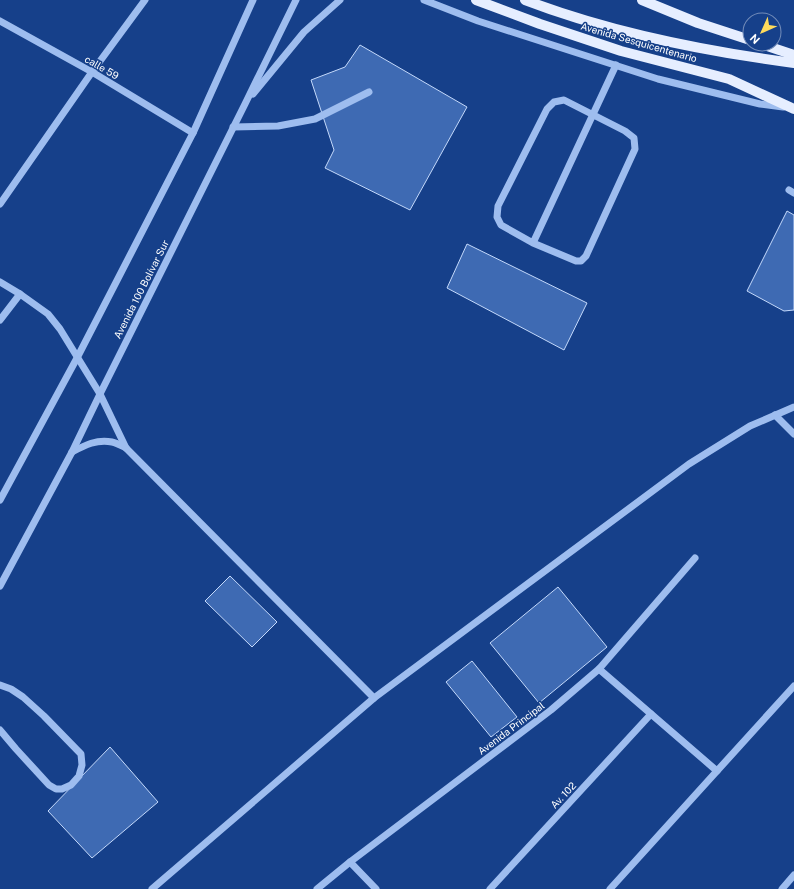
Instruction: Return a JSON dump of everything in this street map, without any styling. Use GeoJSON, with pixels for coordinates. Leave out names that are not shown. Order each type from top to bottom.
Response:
{"type":"FeatureCollection","features":[{"type":"Feature","properties":{"kind":"main road","name":"Avenida Sesquicentenario"},"geometry":{"type":"LineString","coordinates":[[476,0],[540,24],[621,51],[729,79],[794,109]]}},
{"type":"Feature","properties":{"kind":"main road","name":"Avenida Sesquicentenario"},"geometry":{"type":"LineString","coordinates":[[525,0],[600,25],[664,41],[794,63]]}},
{"type":"Feature","properties":{"kind":"main road"},"geometry":{"type":"LineString","coordinates":[[642,0],[698,23],[742,37]]}},
{"type":"Feature","properties":{"kind":"main road"},"geometry":{"type":"LineString","coordinates":[[782,52],[794,56]]}},
{"type":"Feature","properties":{"kind":"street"},"geometry":{"type":"LineString","coordinates":[[0,204],[92,72],[145,0]]}},
{"type":"Feature","properties":{"kind":"street"},"geometry":{"type":"LineString","coordinates":[[0,500],[77,358],[193,132],[253,0]]}},
{"type":"Feature","properties":{"kind":"street","name":"Avenida 100 Bolívar Sur"},"geometry":{"type":"LineString","coordinates":[[0,586],[72,452],[296,0]]}},
{"type":"Feature","properties":{"kind":"street"},"geometry":{"type":"LineString","coordinates":[[245,104],[304,32],[340,0]]}},
{"type":"Feature","properties":{"kind":"street"},"geometry":{"type":"LineString","coordinates":[[424,0],[478,21],[658,79],[760,104],[794,109]]}},
{"type":"Feature","properties":{"kind":"street","name":"calle 59"},"geometry":{"type":"LineString","coordinates":[[0,21],[92,72],[193,132]]}},
{"type":"Feature","properties":{"kind":"street"},"geometry":{"type":"LineString","coordinates":[[533,243],[616,65]]}},
{"type":"Feature","properties":{"kind":"street"},"geometry":{"type":"LineString","coordinates":[[233,127],[278,126],[315,119],[369,92]]}},
{"type":"Feature","properties":{"kind":"street"},"geometry":{"type":"LineString","coordinates":[[564,100],[593,114],[630,134],[634,138],[635,149],[586,256],[581,261],[576,261],[533,243],[501,225],[497,217],[498,206],[547,109],[554,102],[564,100]]}},
{"type":"Feature","properties":{"kind":"street"},"geometry":{"type":"LineString","coordinates":[[0,282],[48,314],[60,329],[100,394],[126,448],[374,698]]}},
{"type":"Feature","properties":{"kind":"street"},"geometry":{"type":"LineString","coordinates":[[0,320],[20,294]]}},
{"type":"Feature","properties":{"kind":"street"},"geometry":{"type":"LineString","coordinates":[[152,889],[374,698],[689,464],[750,426],[794,407]]}},
{"type":"Feature","properties":{"kind":"street"},"geometry":{"type":"LineString","coordinates":[[775,415],[794,434]]}},
{"type":"Feature","properties":{"kind":"street"},"geometry":{"type":"LineString","coordinates":[[72,452],[85,445],[104,441],[113,442],[126,448]]}},
{"type":"Feature","properties":{"kind":"street","name":"Avenida Principal"},"geometry":{"type":"LineString","coordinates":[[317,889],[350,862],[551,710],[599,669],[695,558]]}},
{"type":"Feature","properties":{"kind":"street"},"geometry":{"type":"LineString","coordinates":[[599,669],[717,771]]}},
{"type":"Feature","properties":{"kind":"street"},"geometry":{"type":"LineString","coordinates":[[0,685],[11,688],[23,697],[81,754],[82,765],[79,776],[70,785],[56,790],[16,749],[0,730]]}},
{"type":"Feature","properties":{"kind":"street"},"geometry":{"type":"LineString","coordinates":[[610,889],[794,686]]}},
{"type":"Feature","properties":{"kind":"street","name":"Av. 102"},"geometry":{"type":"LineString","coordinates":[[490,889],[651,714]]}},
{"type":"Feature","properties":{"kind":"street"},"geometry":{"type":"LineString","coordinates":[[350,862],[376,889]]}},
{"type":"Feature","properties":{"kind":"street"},"geometry":{"type":"LineString","coordinates":[[782,889],[794,875]]}},
{"type":"Feature","properties":{"kind":"building"},"geometry":{"type":"Polygon","coordinates":[[[360,45],[467,107],[410,210],[325,168],[334,150],[311,80],[345,67],[360,45]]]}},
{"type":"Feature","properties":{"kind":"building"},"geometry":{"type":"Polygon","coordinates":[[[787,211],[794,215],[794,310],[784,311],[747,291],[787,211]]]}},
{"type":"Feature","properties":{"kind":"building"},"geometry":{"type":"Polygon","coordinates":[[[467,244],[587,303],[564,350],[447,288],[467,244]]]}},
{"type":"Feature","properties":{"kind":"building"},"geometry":{"type":"Polygon","coordinates":[[[230,576],[277,622],[252,647],[205,601],[230,576]]]}},
{"type":"Feature","properties":{"kind":"building"},"geometry":{"type":"Polygon","coordinates":[[[558,587],[607,647],[539,703],[490,643],[558,587]]]}},
{"type":"Feature","properties":{"kind":"building"},"geometry":{"type":"Polygon","coordinates":[[[472,661],[517,717],[491,737],[446,682],[472,661]]]}},
{"type":"Feature","properties":{"kind":"building"},"geometry":{"type":"Polygon","coordinates":[[[110,747],[158,802],[92,858],[48,811],[110,747]]]}}]}
